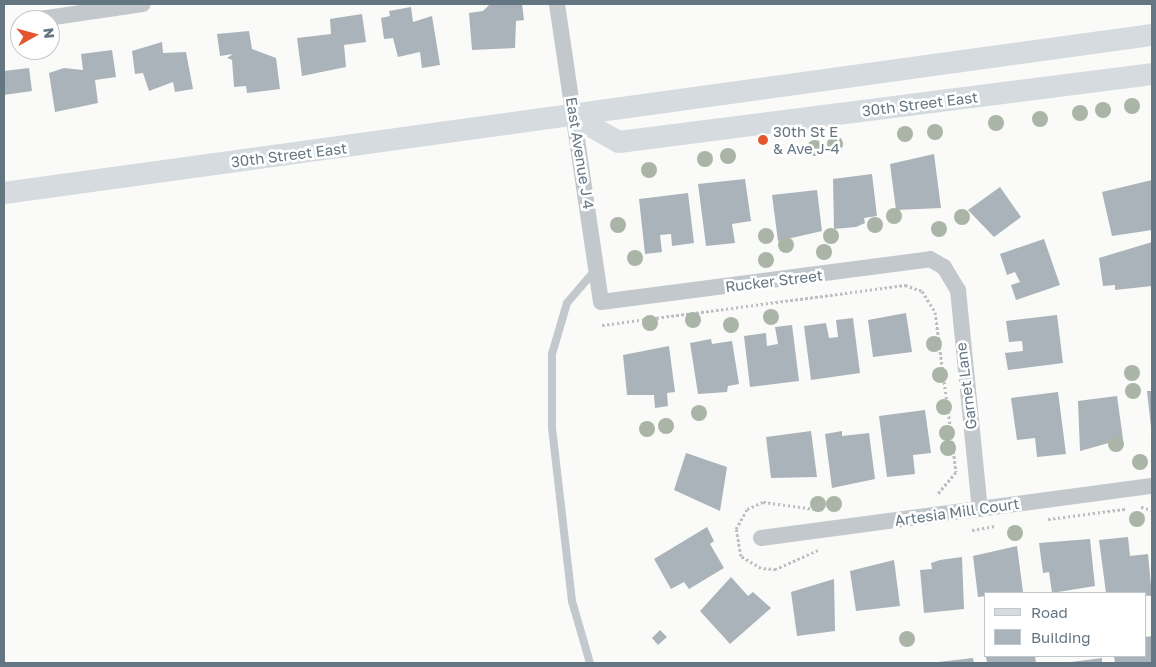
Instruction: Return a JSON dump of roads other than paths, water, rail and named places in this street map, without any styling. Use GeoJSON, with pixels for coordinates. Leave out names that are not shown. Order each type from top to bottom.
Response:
{"type":"FeatureCollection","features":[{"type":"Feature","properties":{"kind":"main road","name":"30th Street East"},"geometry":{"type":"LineString","coordinates":[[4,193],[543,122],[1152,35]]}},
{"type":"Feature","properties":{"kind":"main road","name":"30th Street East"},"geometry":{"type":"LineString","coordinates":[[574,117],[619,142],[1152,74]]}},
{"type":"Feature","properties":{"kind":"street"},"geometry":{"type":"LineString","coordinates":[[60,16],[143,4]]}},
{"type":"Feature","properties":{"kind":"street","name":"East Avenue J 4"},"geometry":{"type":"LineString","coordinates":[[558,4],[602,302]]}},
{"type":"Feature","properties":{"kind":"street","name":"Rucker Street"},"geometry":{"type":"LineString","coordinates":[[602,302],[865,270],[912,258],[930,259],[944,267]]}},
{"type":"Feature","properties":{"kind":"street","name":"Garnet Lane"},"geometry":{"type":"LineString","coordinates":[[944,267],[958,290],[980,509]]}},
{"type":"Feature","properties":{"kind":"street","name":"Artesia Mill Court"},"geometry":{"type":"LineString","coordinates":[[761,538],[1152,486]]}},
{"type":"Feature","properties":{"kind":"lane"},"geometry":{"type":"LineString","coordinates":[[590,663],[572,601],[552,428],[552,354],[568,303],[597,268]]}},
{"type":"Feature","properties":{"kind":"place","name":"30th St E & Ave J-4"},"geometry":{"type":"Point","coordinates":[763,140]}}]}
